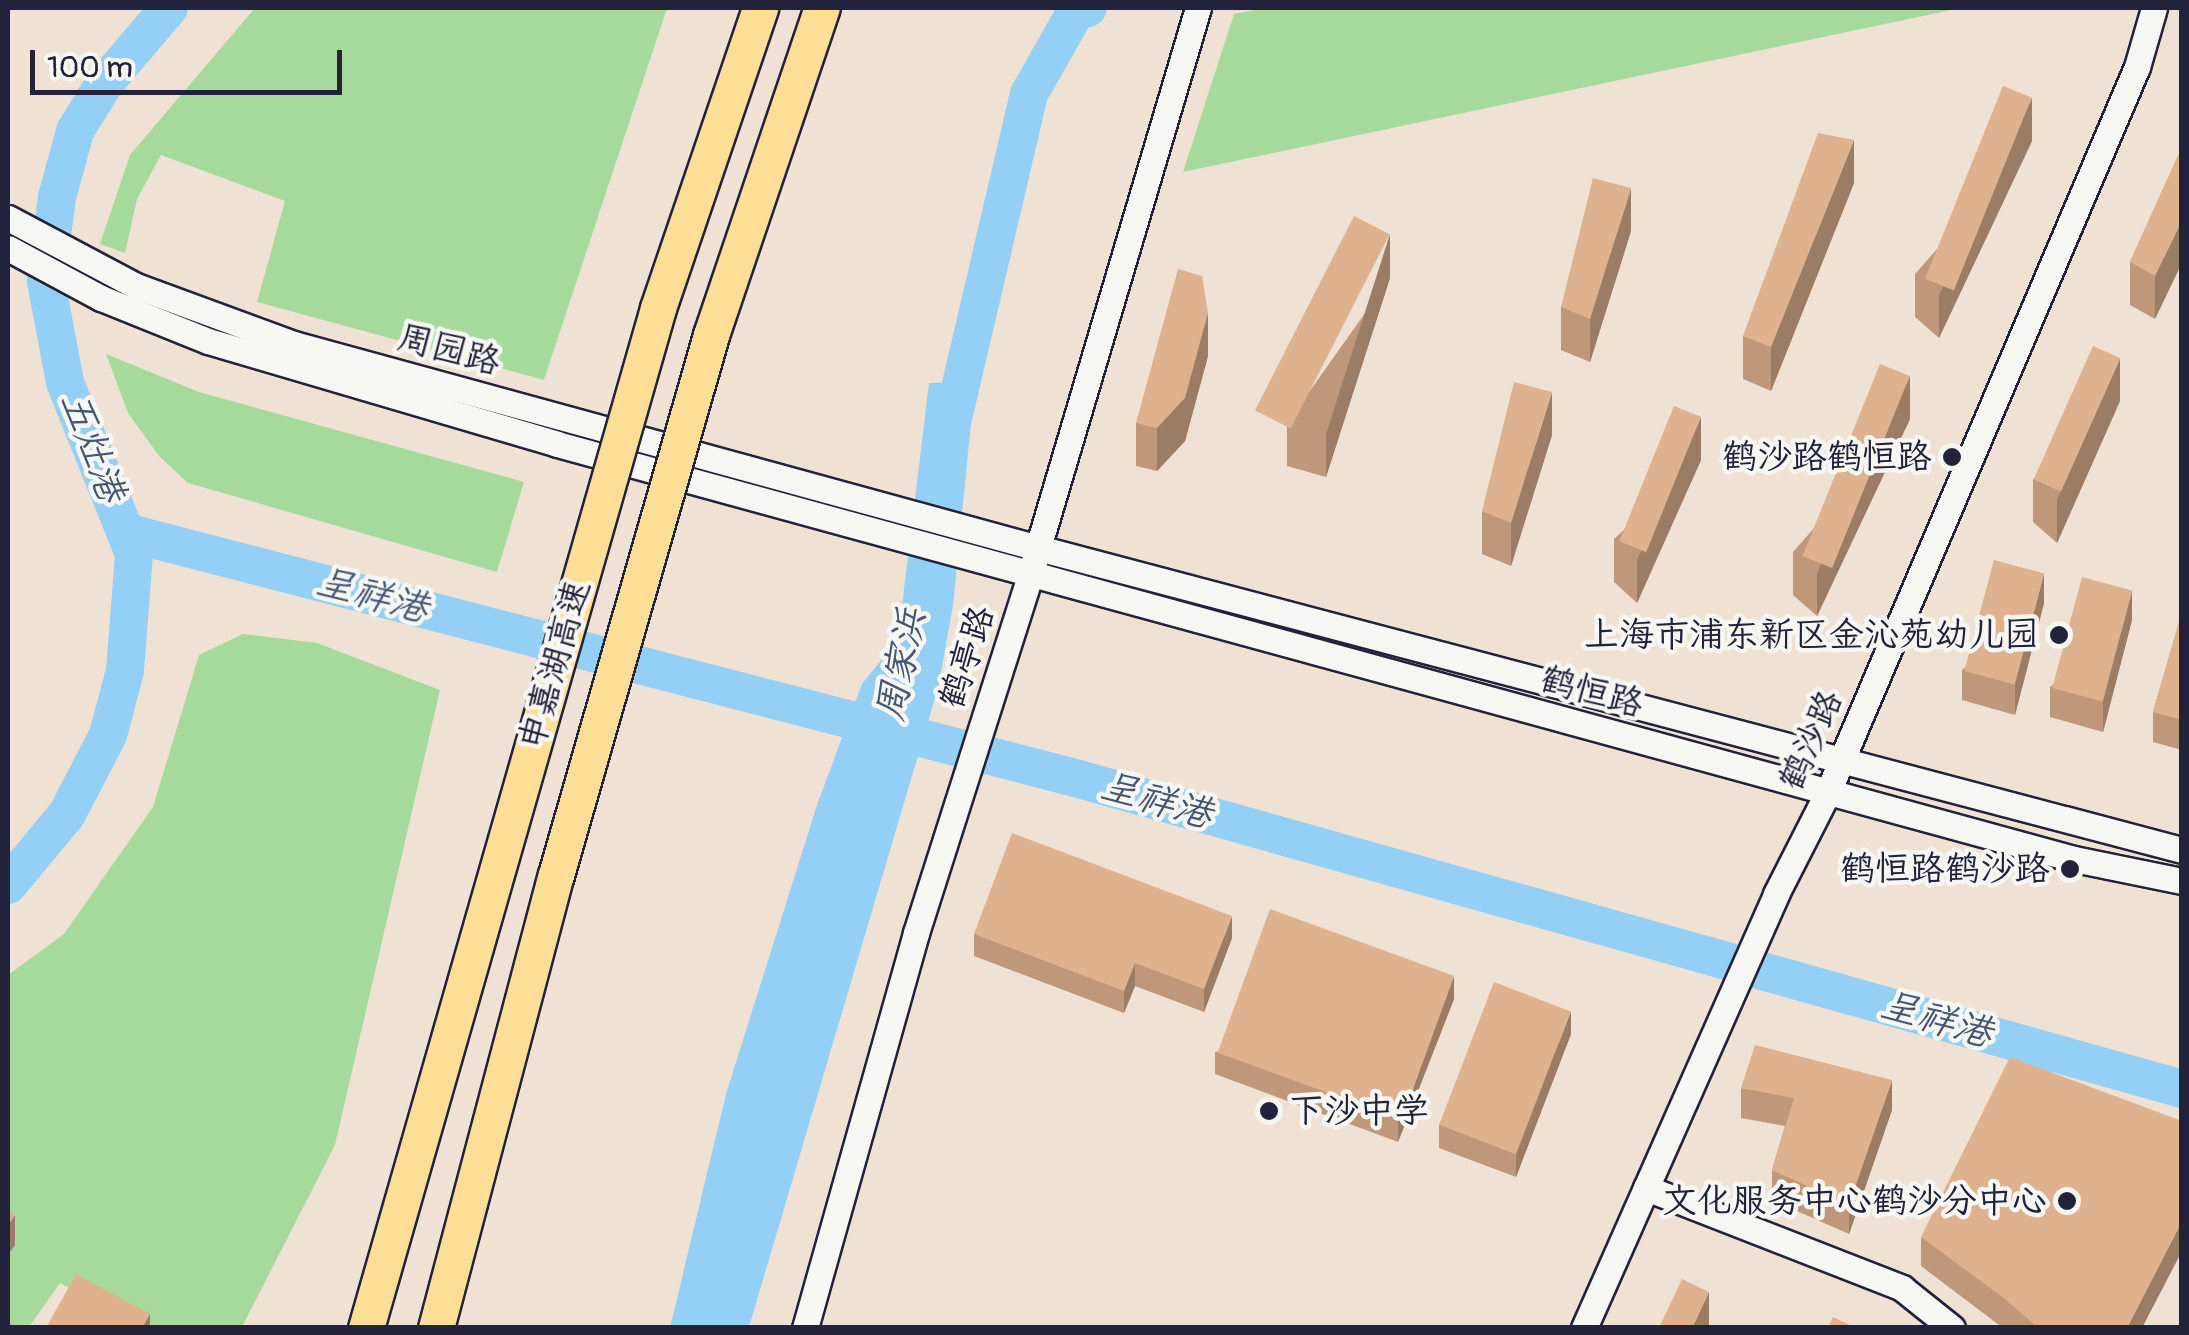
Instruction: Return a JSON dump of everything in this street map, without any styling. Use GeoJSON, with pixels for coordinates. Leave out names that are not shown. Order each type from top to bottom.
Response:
{"type":"FeatureCollection","features":[{"type":"Feature","properties":{"kind":"highway","name":"申嘉湖高速"},"geometry":{"type":"LineString","coordinates":[[366,1328],[658,308],[760,8]]}},
{"type":"Feature","properties":{"kind":"highway","name":"申嘉湖高速"},"geometry":{"type":"LineString","coordinates":[[436,1328],[556,875],[711,335],[822,8]]}},
{"type":"Feature","properties":{"kind":"street","name":"鹤沙路"},"geometry":{"type":"LineString","coordinates":[[1584,1328],[1776,894],[1842,760],[2137,67],[2154,8]]}},
{"type":"Feature","properties":{"kind":"street","name":"鹤亭路"},"geometry":{"type":"LineString","coordinates":[[805,1328],[956,808],[1030,575],[1196,17]]}},
{"type":"Feature","properties":{"kind":"street","name":"周园路"},"geometry":{"type":"LineString","coordinates":[[8,218],[102,269],[186,307],[294,344],[991,534]]}},
{"type":"Feature","properties":{"kind":"street","name":"周园路"},"geometry":{"type":"LineString","coordinates":[[8,248],[101,298],[208,341],[986,561]]}},
{"type":"Feature","properties":{"kind":"street","name":"鹤恒路"},"geometry":{"type":"LineString","coordinates":[[991,534],[2078,826],[2182,850]]}},
{"type":"Feature","properties":{"kind":"street","name":"鹤恒路"},"geometry":{"type":"LineString","coordinates":[[986,561],[2074,859],[2182,882]]}},
{"type":"Feature","properties":{"kind":"street"},"geometry":{"type":"LineString","coordinates":[[1646,1188],[1902,1288],[1952,1328]]}},
{"type":"Feature","properties":{"kind":"green space"},"geometry":{"type":"Polygon","coordinates":[[[255,8],[667,8],[544,380],[257,302],[285,201],[161,155],[137,199],[125,253],[100,244],[130,155],[255,8]]]}},
{"type":"Feature","properties":{"kind":"green space"},"geometry":{"type":"Polygon","coordinates":[[[1266,8],[1961,8],[1183,172],[1234,14],[1266,8]]]}},
{"type":"Feature","properties":{"kind":"green space"},"geometry":{"type":"Polygon","coordinates":[[[106,354],[199,392],[524,482],[497,572],[188,483],[160,457],[128,413],[106,354]]]}},
{"type":"Feature","properties":{"kind":"green space"},"geometry":{"type":"Polygon","coordinates":[[[243,634],[317,643],[440,690],[335,1145],[242,1327],[141,1327],[60,1283],[29,1327],[8,1327],[8,975],[64,934],[153,807],[199,655],[243,634]]]}},
{"type":"Feature","properties":{"kind":"water"},"geometry":{"type":"Polygon","coordinates":[[[975,382],[953,606],[938,688],[749,1327],[670,1328],[726,1094],[817,805],[862,684],[898,639],[929,383],[975,382]]]}},
{"type":"Feature","properties":{"kind":"building"},"geometry":{"type":"Polygon","coordinates":[[[2003,86],[2032,98],[1954,290],[1925,279],[2003,86]]]}},
{"type":"Feature","properties":{"kind":"building"},"geometry":{"type":"Polygon","coordinates":[[[1818,133],[1854,140],[1771,347],[1743,336],[1818,133]]]}},
{"type":"Feature","properties":{"kind":"building"},"geometry":{"type":"Polygon","coordinates":[[[2182,147],[2182,220],[2155,276],[2130,262],[2182,147]]]}},
{"type":"Feature","properties":{"kind":"building"},"geometry":{"type":"Polygon","coordinates":[[[1593,178],[1631,188],[1590,319],[1561,307],[1593,178]]]}},
{"type":"Feature","properties":{"kind":"building"},"geometry":{"type":"Polygon","coordinates":[[[1354,216],[1390,234],[1291,428],[1255,410],[1354,216]]]}},
{"type":"Feature","properties":{"kind":"building"},"geometry":{"type":"Polygon","coordinates":[[[1178,269],[1202,276],[1208,313],[1185,398],[1157,428],[1136,423],[1178,269]]]}},
{"type":"Feature","properties":{"kind":"building"},"geometry":{"type":"Polygon","coordinates":[[[2093,346],[2120,358],[2061,492],[2034,479],[2093,346]]]}},
{"type":"Feature","properties":{"kind":"building"},"geometry":{"type":"Polygon","coordinates":[[[1880,364],[1910,376],[1832,568],[1802,556],[1880,364]]]}},
{"type":"Feature","properties":{"kind":"building"},"geometry":{"type":"Polygon","coordinates":[[[1514,382],[1552,392],[1511,523],[1482,511],[1514,382]]]}},
{"type":"Feature","properties":{"kind":"building"},"geometry":{"type":"Polygon","coordinates":[[[1674,406],[1701,417],[1646,552],[1619,541],[1674,406]]]}},
{"type":"Feature","properties":{"kind":"building"},"geometry":{"type":"Polygon","coordinates":[[[1994,560],[2044,573],[2014,685],[1964,671],[1994,560]]]}},
{"type":"Feature","properties":{"kind":"building"},"geometry":{"type":"Polygon","coordinates":[[[2082,577],[2132,590],[2102,702],[2052,688],[2082,577]]]}},
{"type":"Feature","properties":{"kind":"building"},"geometry":{"type":"Polygon","coordinates":[[[2182,612],[2182,720],[2153,712],[2182,612]]]}},
{"type":"Feature","properties":{"kind":"building"},"geometry":{"type":"Polygon","coordinates":[[[1012,833],[1232,916],[1204,989],[1135,963],[1124,991],[974,934],[1012,833]]]}},
{"type":"Feature","properties":{"kind":"building"},"geometry":{"type":"Polygon","coordinates":[[[1270,909],[1454,976],[1402,1120],[1218,1053],[1270,909]]]}},
{"type":"Feature","properties":{"kind":"building"},"geometry":{"type":"Polygon","coordinates":[[[1494,982],[1571,1011],[1516,1154],[1439,1125],[1494,982]]]}},
{"type":"Feature","properties":{"kind":"building"},"geometry":{"type":"Polygon","coordinates":[[[1755,1045],[1892,1080],[1849,1205],[1772,1170],[1794,1098],[1741,1088],[1755,1045]]]}},
{"type":"Feature","properties":{"kind":"building","name":"文化服务中心鹤沙分中心"},"geometry":{"type":"Polygon","coordinates":[[[2010,1057],[2182,1121],[2182,1221],[2127,1328],[2038,1328],[1921,1237],[2010,1057]]]}},
{"type":"Feature","properties":{"kind":"building"},"geometry":{"type":"Polygon","coordinates":[[[76,1274],[150,1314],[142,1328],[46,1328],[76,1274]]]}},
{"type":"Feature","properties":{"kind":"building"},"geometry":{"type":"Polygon","coordinates":[[[1682,1279],[1709,1292],[1692,1328],[1659,1328],[1682,1279]]]}},
{"type":"Feature","properties":{"kind":"building"},"geometry":{"type":"Polygon","coordinates":[[[1833,1317],[1856,1328],[1828,1328],[1833,1317]]]}},
{"type":"Feature","properties":{"kind":"waterway","name":"五灶港"},"geometry":{"type":"LineString","coordinates":[[8,885],[67,814],[108,735],[125,671],[134,554],[65,382],[46,281],[57,197],[75,131],[104,84],[169,8]]}},
{"type":"Feature","properties":{"kind":"waterway","name":"周家浜"},"geometry":{"type":"LineString","coordinates":[[950,431],[1029,94],[1076,11],[1088,8]]}},
{"type":"Feature","properties":{"kind":"waterway","name":"呈祥港"},"geometry":{"type":"LineString","coordinates":[[125,532],[1068,776],[2182,1089]]}},
{"type":"Feature","properties":{"kind":"place","name":"鹤沙路鹤恒路"},"geometry":{"type":"Point","coordinates":[1952,457]}},
{"type":"Feature","properties":{"kind":"place","name":"上海市浦东新区金沁苑幼儿园"},"geometry":{"type":"Point","coordinates":[2059,635]}},
{"type":"Feature","properties":{"kind":"place","name":"鹤恒路鹤沙路"},"geometry":{"type":"Point","coordinates":[2070,869]}},
{"type":"Feature","properties":{"kind":"place","name":"下沙中学"},"geometry":{"type":"Point","coordinates":[1269,1111]}},
{"type":"Feature","properties":{"kind":"place","name":"文化服务中心鹤沙分中心"},"geometry":{"type":"Point","coordinates":[2067,1201]}}]}
